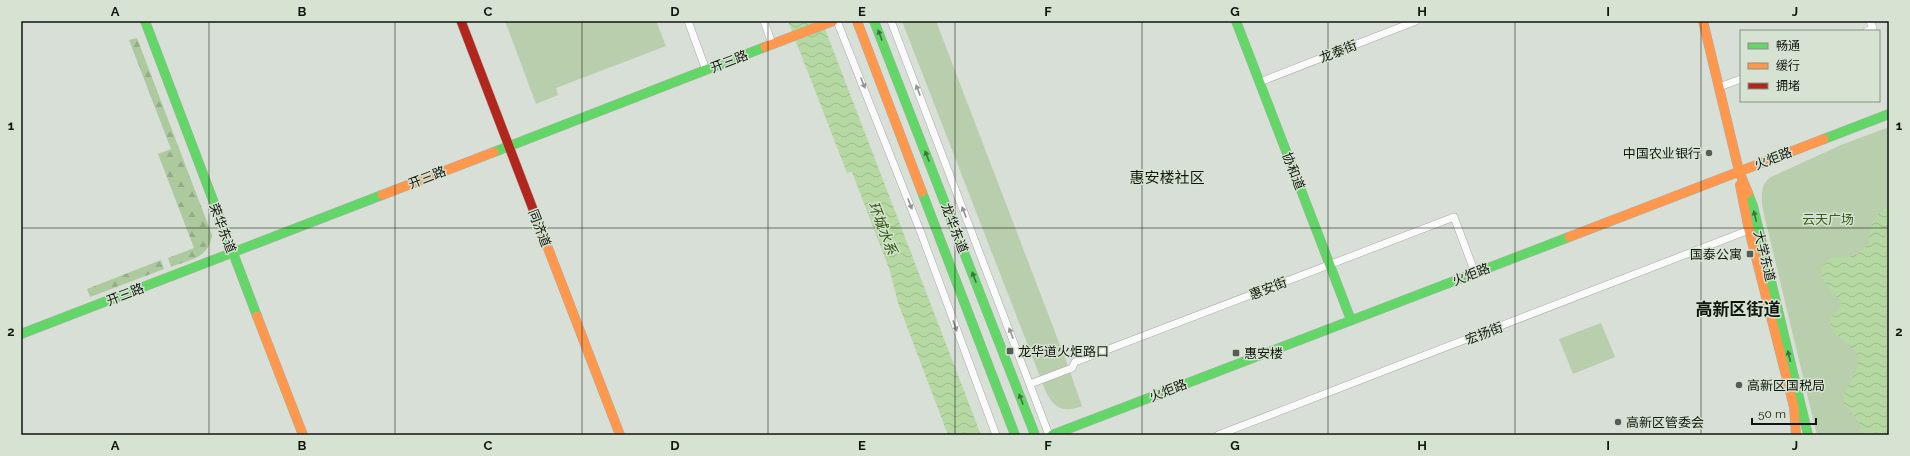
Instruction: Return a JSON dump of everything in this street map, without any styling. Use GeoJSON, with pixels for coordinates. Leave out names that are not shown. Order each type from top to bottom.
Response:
{"type":"FeatureCollection","features":[{"type":"Feature","properties":{"kind":"street","name":"荣华东道"},"geometry":{"type":"LineString","coordinates":[[145,21],[303,435]]}},
{"type":"Feature","properties":{"kind":"street","name":"同济道"},"geometry":{"type":"LineString","coordinates":[[461,21],[620,435]]}},
{"type":"Feature","properties":{"kind":"street"},"geometry":{"type":"LineString","coordinates":[[688,21],[706,70]]}},
{"type":"Feature","properties":{"kind":"street"},"geometry":{"type":"LineString","coordinates":[[764,21],[772,44]]}},
{"type":"Feature","properties":{"kind":"street"},"geometry":{"type":"LineString","coordinates":[[837,21],[913,212],[996,435]]}},
{"type":"Feature","properties":{"kind":"street","name":"龙华东道"},"geometry":{"type":"LineString","coordinates":[[857,21],[1015,435]]}},
{"type":"Feature","properties":{"kind":"street","name":"龙华东道"},"geometry":{"type":"LineString","coordinates":[[874,21],[1035,435]]}},
{"type":"Feature","properties":{"kind":"street"},"geometry":{"type":"LineString","coordinates":[[891,21],[1030,384],[1051,435]]}},
{"type":"Feature","properties":{"kind":"street","name":"协和道"},"geometry":{"type":"LineString","coordinates":[[1236,21],[1351,320]]}},
{"type":"Feature","properties":{"kind":"street","name":"龙泰街"},"geometry":{"type":"LineString","coordinates":[[1260,82],[1416,21]]}},
{"type":"Feature","properties":{"kind":"street","name":"大学东道"},"geometry":{"type":"LineString","coordinates":[[1703,21],[1739,171],[1741,192],[1749,230],[1794,407],[1796,435]]}},
{"type":"Feature","properties":{"kind":"street"},"geometry":{"type":"LineString","coordinates":[[1869,30],[1873,28],[1870,21]]}},
{"type":"Feature","properties":{"kind":"street","name":"开三路"},"geometry":{"type":"LineString","coordinates":[[21,334],[829,22]]}},
{"type":"Feature","properties":{"kind":"street"},"geometry":{"type":"LineString","coordinates":[[1720,87],[1740,79]]}},
{"type":"Feature","properties":{"kind":"street","name":"火炬路"},"geometry":{"type":"LineString","coordinates":[[1051,435],[1889,114]]}},
{"type":"Feature","properties":{"kind":"street","name":"大学东道"},"geometry":{"type":"LineString","coordinates":[[1739,171],[1753,206],[1808,435]]}},
{"type":"Feature","properties":{"kind":"street","name":"惠安街"},"geometry":{"type":"LineString","coordinates":[[1030,384],[1072,368],[1075,362],[1454,217],[1475,272]]}},
{"type":"Feature","properties":{"kind":"street","name":"宏扬街"},"geometry":{"type":"LineString","coordinates":[[1218,435],[1749,230]]}},
{"type":"Feature","properties":{"kind":"green space"},"geometry":{"type":"Polygon","coordinates":[[[505,21],[656,21],[666,46],[556,88],[558,95],[536,104],[505,21]]]}},
{"type":"Feature","properties":{"kind":"green space"},"geometry":{"type":"Polygon","coordinates":[[[902,21],[936,21],[1082,406],[1070,409],[1060,408],[1056,406],[1049,398],[1046,392],[902,21]]]}},
{"type":"Feature","properties":{"kind":"green space"},"geometry":{"type":"Polygon","coordinates":[[[137,38],[212,235],[210,243],[203,254],[192,260],[171,267],[168,258],[194,248],[158,154],[171,149],[129,40],[137,38]]]}},
{"type":"Feature","properties":{"kind":"green space","name":"云天广场"},"geometry":{"type":"Polygon","coordinates":[[[1889,127],[1889,435],[1817,435],[1763,210],[1762,191],[1765,183],[1771,177],[1841,145],[1889,127]]]}},
{"type":"Feature","properties":{"kind":"green space"},"geometry":{"type":"Polygon","coordinates":[[[161,260],[164,269],[90,297],[87,289],[161,260]]]}},
{"type":"Feature","properties":{"kind":"green space"},"geometry":{"type":"Polygon","coordinates":[[[1601,323],[1615,357],[1573,374],[1559,339],[1601,323]]]}},
{"type":"Feature","properties":{"kind":"water","name":"环城水系"},"geometry":{"type":"Polygon","coordinates":[[[788,21],[822,21],[981,435],[948,435],[898,303],[890,271],[852,172],[847,173],[788,21]]]}},
{"type":"Feature","properties":{"kind":"water"},"geometry":{"type":"Polygon","coordinates":[[[1889,206],[1889,226],[1884,233],[1889,246],[1889,304],[1885,319],[1889,345],[1889,435],[1861,435],[1860,426],[1856,418],[1844,405],[1844,397],[1856,370],[1858,357],[1852,347],[1832,332],[1830,318],[1841,307],[1842,302],[1828,288],[1823,279],[1821,268],[1831,258],[1849,257],[1858,254],[1869,243],[1871,226],[1876,217],[1889,206]]]}},
{"type":"Feature","properties":{"kind":"traffic: fast"},"geometry":{"type":"LineString","coordinates":[[145,21],[257,316]]}},
{"type":"Feature","properties":{"kind":"traffic: fast"},"geometry":{"type":"LineString","coordinates":[[874,21],[1035,435]]}},
{"type":"Feature","properties":{"kind":"traffic: fast"},"geometry":{"type":"LineString","coordinates":[[1236,21],[1351,320]]}},
{"type":"Feature","properties":{"kind":"traffic: fast"},"geometry":{"type":"LineString","coordinates":[[494,152],[765,47]]}},
{"type":"Feature","properties":{"kind":"traffic: fast"},"geometry":{"type":"LineString","coordinates":[[1824,139],[1889,114]]}},
{"type":"Feature","properties":{"kind":"traffic: fast"},"geometry":{"type":"LineString","coordinates":[[922,192],[1015,435]]}},
{"type":"Feature","properties":{"kind":"traffic: fast"},"geometry":{"type":"LineString","coordinates":[[1748,193],[1753,206],[1808,435]]}},
{"type":"Feature","properties":{"kind":"traffic: fast"},"geometry":{"type":"LineString","coordinates":[[21,334],[382,195]]}},
{"type":"Feature","properties":{"kind":"traffic: fast"},"geometry":{"type":"LineString","coordinates":[[1052,435],[1569,237]]}},
{"type":"Feature","properties":{"kind":"traffic: slow"},"geometry":{"type":"LineString","coordinates":[[765,47],[833,21]]}},
{"type":"Feature","properties":{"kind":"traffic: slow"},"geometry":{"type":"LineString","coordinates":[[857,21],[922,192]]}},
{"type":"Feature","properties":{"kind":"traffic: slow"},"geometry":{"type":"LineString","coordinates":[[1703,21],[1739,171],[1748,193]]}},
{"type":"Feature","properties":{"kind":"traffic: slow"},"geometry":{"type":"LineString","coordinates":[[1569,237],[1824,139]]}},
{"type":"Feature","properties":{"kind":"traffic: slow"},"geometry":{"type":"LineString","coordinates":[[382,195],[494,152]]}},
{"type":"Feature","properties":{"kind":"traffic: slow"},"geometry":{"type":"LineString","coordinates":[[1740,185],[1749,230],[1794,407],[1796,435]]}},
{"type":"Feature","properties":{"kind":"traffic: slow"},"geometry":{"type":"LineString","coordinates":[[536,217],[620,435]]}},
{"type":"Feature","properties":{"kind":"traffic: slow"},"geometry":{"type":"LineString","coordinates":[[257,316],[303,435]]}},
{"type":"Feature","properties":{"kind":"traffic: jam"},"geometry":{"type":"LineString","coordinates":[[461,21],[536,217]]}},
{"type":"Feature","properties":{"kind":"place","name":"中国农业银行"},"geometry":{"type":"Point","coordinates":[1709,153]}},
{"type":"Feature","properties":{"kind":"place","name":"国泰公寓"},"geometry":{"type":"Point","coordinates":[1750,254]}},
{"type":"Feature","properties":{"kind":"place","name":"龙华道火炬路口"},"geometry":{"type":"Point","coordinates":[1010,351]}},
{"type":"Feature","properties":{"kind":"place","name":"惠安楼"},"geometry":{"type":"Point","coordinates":[1236,353]}},
{"type":"Feature","properties":{"kind":"place","name":"高新区国税局"},"geometry":{"type":"Point","coordinates":[1739,385]}},
{"type":"Feature","properties":{"kind":"place","name":"高新区管委会"},"geometry":{"type":"Point","coordinates":[1618,422]}},
{"type":"Feature","properties":{"kind":"district","name":"惠安楼社区"},"geometry":{"type":"Point","coordinates":[1167,178]}},
{"type":"Feature","properties":{"kind":"district","name":"高新区街道"},"geometry":{"type":"Point","coordinates":[1738,309]}}]}
